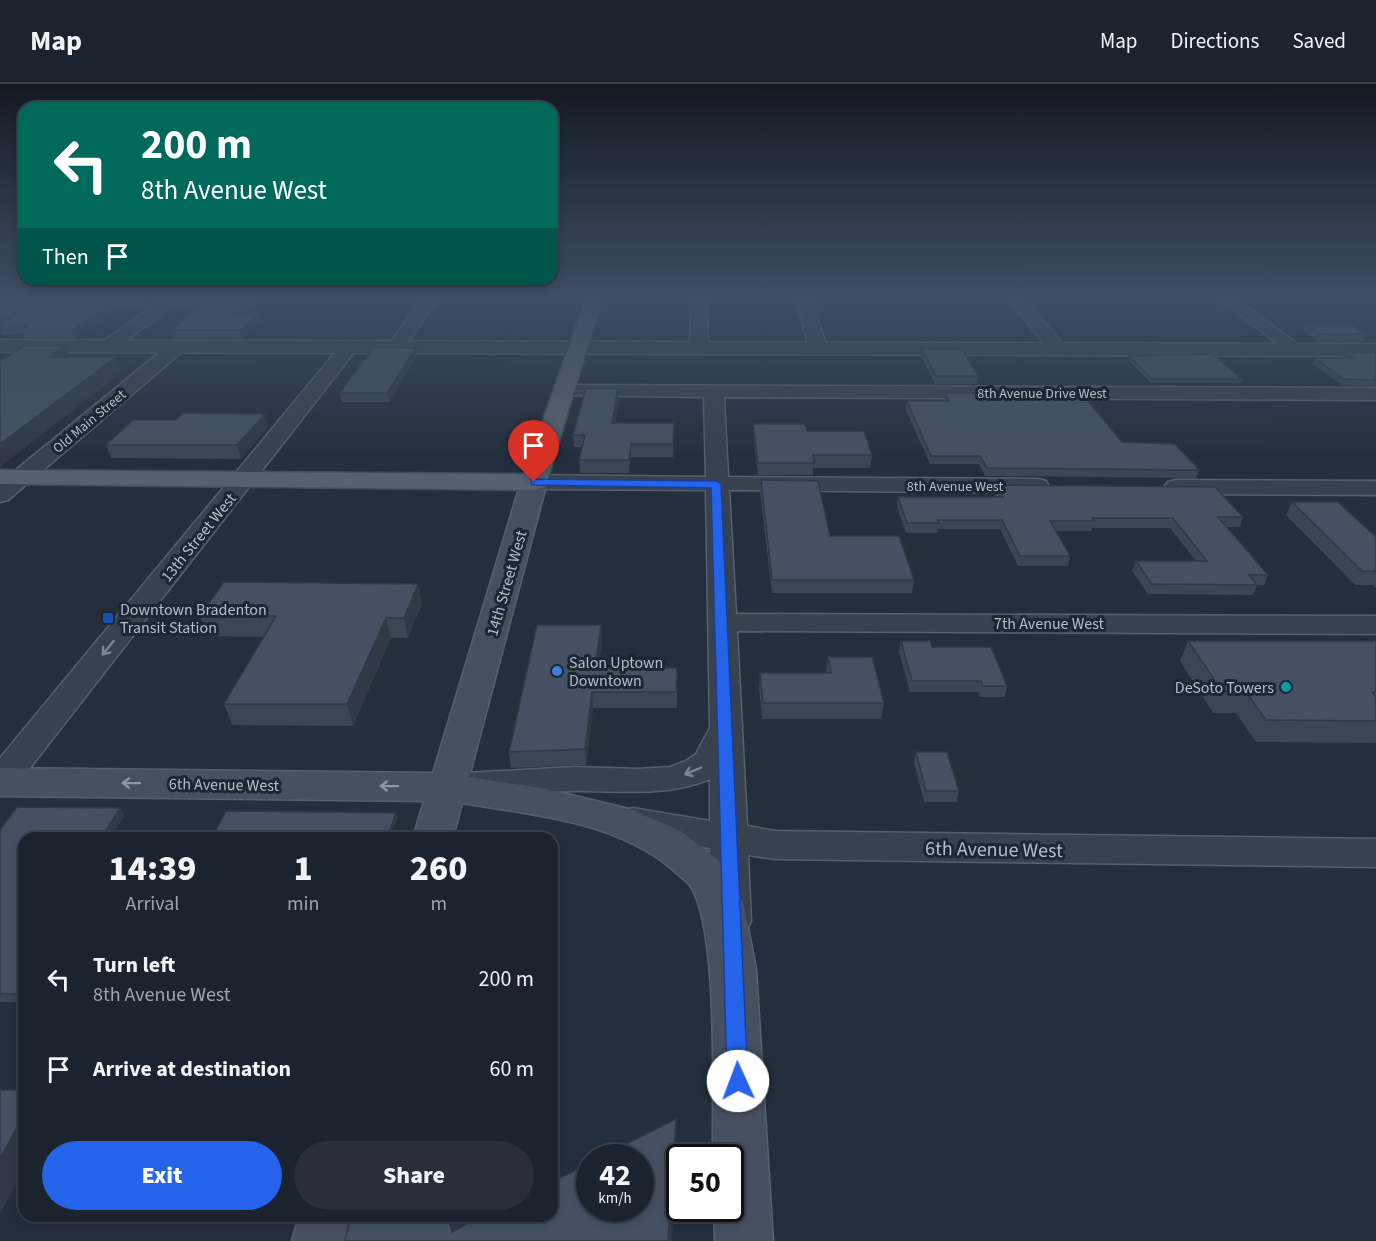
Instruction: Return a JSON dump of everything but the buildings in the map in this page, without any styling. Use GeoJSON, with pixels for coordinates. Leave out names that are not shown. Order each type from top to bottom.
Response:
{"type":"FeatureCollection","features":[{"type":"Feature","properties":{"kind":"main road","name":"14th Street West"},"geometry":{"type":"LineString","coordinates":[[435,832],[534,482],[579,349]]}},
{"type":"Feature","properties":{"kind":"main road"},"geometry":{"type":"LineString","coordinates":[[10,477],[534,482]]}},
{"type":"Feature","properties":{"kind":"main road","name":"6th Avenue West"},"geometry":{"type":"LineString","coordinates":[[0,782],[448,787],[542,802],[615,819],[667,842],[703,872],[721,902],[733,969],[744,1241]]}},
{"type":"Feature","properties":{"kind":"main road"},"geometry":{"type":"LineString","coordinates":[[321,1241],[326,1222]]}},
{"type":"Feature","properties":{"kind":"street","name":"Old Main Street"},"geometry":{"type":"LineString","coordinates":[[0,495],[10,477],[173,349]]}},
{"type":"Feature","properties":{"kind":"street","name":"13th Street West"},"geometry":{"type":"LineString","coordinates":[[0,782],[347,349]]}},
{"type":"Feature","properties":{"kind":"street"},"geometry":{"type":"LineString","coordinates":[[818,349],[1376,350]]}},
{"type":"Feature","properties":{"kind":"street","name":"8th Avenue Drive West"},"geometry":{"type":"LineString","coordinates":[[565,391],[1376,394]]}},
{"type":"Feature","properties":{"kind":"street"},"geometry":{"type":"LineString","coordinates":[[714,392],[733,969]]}},
{"type":"Feature","properties":{"kind":"street","name":"8th Avenue West"},"geometry":{"type":"LineString","coordinates":[[534,482],[1058,486]]}},
{"type":"Feature","properties":{"kind":"street"},"geometry":{"type":"LineString","coordinates":[[1152,487],[1376,488]]}},
{"type":"Feature","properties":{"kind":"street","name":"7th Avenue West"},"geometry":{"type":"LineString","coordinates":[[722,622],[1376,625]]}},
{"type":"Feature","properties":{"kind":"street","name":"6th Avenue West"},"geometry":{"type":"LineString","coordinates":[[448,787],[540,780],[651,781],[679,777],[708,764],[718,749],[726,727]]}},
{"type":"Feature","properties":{"kind":"street","name":"6th Avenue West"},"geometry":{"type":"LineString","coordinates":[[615,819],[775,845],[1376,853]]}},
{"type":"Feature","properties":{"kind":"place","name":"Downtown Bradenton Transit Station"},"geometry":{"type":"Point","coordinates":[108,618]}},
{"type":"Feature","properties":{"kind":"place","name":"Salon Uptown Downtown"},"geometry":{"type":"Point","coordinates":[557,671]}},
{"type":"Feature","properties":{"kind":"place","name":"DeSoto Towers"},"geometry":{"type":"Point","coordinates":[1286,687]}},
{"type":"Feature","properties":{"kind":"route"},"geometry":{"type":"LineString","coordinates":[[534,482],[716,484],[726,706],[728,836],[738,1081]]}}]}
